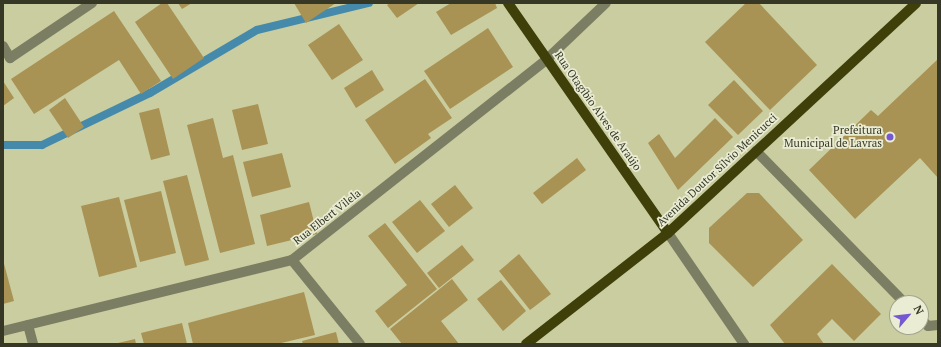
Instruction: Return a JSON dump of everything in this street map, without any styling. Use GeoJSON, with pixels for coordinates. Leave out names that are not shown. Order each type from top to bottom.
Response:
{"type":"FeatureCollection","features":[{"type":"Feature","properties":{"kind":"main road","name":"Rua Otagíbio Alves de Araújo"},"geometry":{"type":"LineString","coordinates":[[508,3],[668,233]]}},
{"type":"Feature","properties":{"kind":"main road","name":"Avenida Doutor Sílvio Menicucci"},"geometry":{"type":"LineString","coordinates":[[526,344],[668,233],[916,3]]}},
{"type":"Feature","properties":{"kind":"street"},"geometry":{"type":"LineString","coordinates":[[3,46],[10,58],[92,3]]}},
{"type":"Feature","properties":{"kind":"street","name":"Rua Elbert Vilela"},"geometry":{"type":"LineString","coordinates":[[3,331],[292,260],[547,59],[606,3]]}},
{"type":"Feature","properties":{"kind":"street"},"geometry":{"type":"LineString","coordinates":[[756,151],[897,295]]}},
{"type":"Feature","properties":{"kind":"street"},"geometry":{"type":"LineString","coordinates":[[668,233],[744,344]]}},
{"type":"Feature","properties":{"kind":"street"},"geometry":{"type":"LineString","coordinates":[[292,260],[360,344]]}},
{"type":"Feature","properties":{"kind":"street"},"geometry":{"type":"LineString","coordinates":[[28,325],[33,344]]}},
{"type":"Feature","properties":{"kind":"building"},"geometry":{"type":"Polygon","coordinates":[[[162,3],[167,3],[204,58],[173,79],[135,22],[162,3]]]}},
{"type":"Feature","properties":{"kind":"building"},"geometry":{"type":"Polygon","coordinates":[[[178,3],[192,3],[182,9],[178,3]]]}},
{"type":"Feature","properties":{"kind":"building"},"geometry":{"type":"Polygon","coordinates":[[[294,3],[336,3],[306,23],[294,3]]]}},
{"type":"Feature","properties":{"kind":"building"},"geometry":{"type":"Polygon","coordinates":[[[390,3],[419,3],[397,18],[387,5],[390,3]]]}},
{"type":"Feature","properties":{"kind":"building"},"geometry":{"type":"Polygon","coordinates":[[[451,3],[495,3],[497,8],[451,35],[436,12],[451,3]]]}},
{"type":"Feature","properties":{"kind":"building"},"geometry":{"type":"Polygon","coordinates":[[[746,3],[759,3],[817,65],[770,110],[705,42],[746,3]]]}},
{"type":"Feature","properties":{"kind":"building"},"geometry":{"type":"Polygon","coordinates":[[[114,11],[161,81],[141,94],[119,60],[34,114],[11,79],[114,11]]]}},
{"type":"Feature","properties":{"kind":"building"},"geometry":{"type":"Polygon","coordinates":[[[339,24],[363,60],[332,80],[308,45],[339,24]]]}},
{"type":"Feature","properties":{"kind":"building"},"geometry":{"type":"Polygon","coordinates":[[[488,28],[513,67],[450,109],[424,71],[488,28]]]}},
{"type":"Feature","properties":{"kind":"building","name":"Prefeitura Municipal de Lavras"},"geometry":{"type":"Polygon","coordinates":[[[938,59],[938,178],[920,158],[855,219],[809,170],[871,110],[878,116],[938,59]]]}},
{"type":"Feature","properties":{"kind":"building"},"geometry":{"type":"Polygon","coordinates":[[[372,70],[384,90],[356,108],[344,88],[372,70]]]}},
{"type":"Feature","properties":{"kind":"building"},"geometry":{"type":"Polygon","coordinates":[[[425,79],[452,118],[428,134],[431,138],[395,164],[365,120],[425,79]]]}},
{"type":"Feature","properties":{"kind":"building"},"geometry":{"type":"Polygon","coordinates":[[[734,80],[763,111],[738,135],[708,105],[734,80]]]}},
{"type":"Feature","properties":{"kind":"building"},"geometry":{"type":"Polygon","coordinates":[[[3,81],[14,98],[3,106],[3,81]]]}},
{"type":"Feature","properties":{"kind":"building"},"geometry":{"type":"Polygon","coordinates":[[[65,98],[84,127],[68,138],[49,110],[65,98]]]}},
{"type":"Feature","properties":{"kind":"building"},"geometry":{"type":"Polygon","coordinates":[[[258,104],[268,144],[242,150],[232,110],[258,104]]]}},
{"type":"Feature","properties":{"kind":"building"},"geometry":{"type":"Polygon","coordinates":[[[159,108],[170,155],[151,160],[139,113],[159,108]]]}},
{"type":"Feature","properties":{"kind":"building"},"geometry":{"type":"Polygon","coordinates":[[[213,118],[223,158],[233,155],[255,244],[220,253],[187,125],[213,118]]]}},
{"type":"Feature","properties":{"kind":"building"},"geometry":{"type":"Polygon","coordinates":[[[715,118],[733,137],[678,190],[648,143],[659,134],[675,158],[715,118]]]}},
{"type":"Feature","properties":{"kind":"building"},"geometry":{"type":"Polygon","coordinates":[[[282,153],[291,187],[252,197],[243,162],[282,153]]]}},
{"type":"Feature","properties":{"kind":"building"},"geometry":{"type":"Polygon","coordinates":[[[577,158],[586,170],[542,204],[533,193],[577,158]]]}},
{"type":"Feature","properties":{"kind":"building"},"geometry":{"type":"Polygon","coordinates":[[[187,175],[209,260],[185,266],[163,181],[187,175]]]}},
{"type":"Feature","properties":{"kind":"building"},"geometry":{"type":"Polygon","coordinates":[[[455,185],[473,208],[449,227],[431,204],[455,185]]]}},
{"type":"Feature","properties":{"kind":"building"},"geometry":{"type":"Polygon","coordinates":[[[161,191],[176,253],[140,262],[124,200],[161,191]]]}},
{"type":"Feature","properties":{"kind":"building"},"geometry":{"type":"Polygon","coordinates":[[[747,193],[759,193],[803,240],[753,287],[709,243],[709,228],[747,193]]]}},
{"type":"Feature","properties":{"kind":"building"},"geometry":{"type":"Polygon","coordinates":[[[119,197],[137,267],[99,277],[81,206],[119,197]]]}},
{"type":"Feature","properties":{"kind":"building"},"geometry":{"type":"Polygon","coordinates":[[[420,200],[445,231],[417,253],[392,222],[420,200]]]}},
{"type":"Feature","properties":{"kind":"building"},"geometry":{"type":"Polygon","coordinates":[[[309,202],[317,234],[267,246],[260,215],[309,202]]]}},
{"type":"Feature","properties":{"kind":"building"},"geometry":{"type":"Polygon","coordinates":[[[385,223],[437,289],[388,328],[375,311],[407,285],[368,236],[385,223]]]}},
{"type":"Feature","properties":{"kind":"building"},"geometry":{"type":"Polygon","coordinates":[[[462,245],[474,260],[439,288],[427,273],[462,245]]]}},
{"type":"Feature","properties":{"kind":"building"},"geometry":{"type":"Polygon","coordinates":[[[519,254],[551,294],[530,310],[499,271],[519,254]]]}},
{"type":"Feature","properties":{"kind":"building"},"geometry":{"type":"Polygon","coordinates":[[[3,260],[14,301],[3,304],[3,260]]]}},
{"type":"Feature","properties":{"kind":"building"},"geometry":{"type":"Polygon","coordinates":[[[832,264],[881,314],[854,341],[832,319],[817,334],[824,344],[785,344],[770,325],[832,264]]]}},
{"type":"Feature","properties":{"kind":"building"},"geometry":{"type":"Polygon","coordinates":[[[452,279],[468,300],[441,321],[459,344],[402,344],[390,329],[452,279]]]}},
{"type":"Feature","properties":{"kind":"building"},"geometry":{"type":"Polygon","coordinates":[[[501,280],[526,311],[503,331],[477,299],[501,280]]]}},
{"type":"Feature","properties":{"kind":"building"},"geometry":{"type":"Polygon","coordinates":[[[304,292],[315,335],[277,344],[193,344],[188,323],[304,292]]]}},
{"type":"Feature","properties":{"kind":"building"},"geometry":{"type":"Polygon","coordinates":[[[182,323],[187,344],[144,344],[141,333],[182,323]]]}},
{"type":"Feature","properties":{"kind":"building"},"geometry":{"type":"Polygon","coordinates":[[[336,332],[339,344],[303,344],[302,341],[336,332]]]}},
{"type":"Feature","properties":{"kind":"building"},"geometry":{"type":"Polygon","coordinates":[[[135,339],[136,344],[118,344],[118,343],[135,339]]]}},
{"type":"Feature","properties":{"kind":"waterway"},"geometry":{"type":"LineString","coordinates":[[3,145],[42,145],[150,93],[257,30],[369,3]]}},
{"type":"Feature","properties":{"kind":"place","name":"Prefeitura Municipal de Lavras"},"geometry":{"type":"Point","coordinates":[890,137]}}]}
